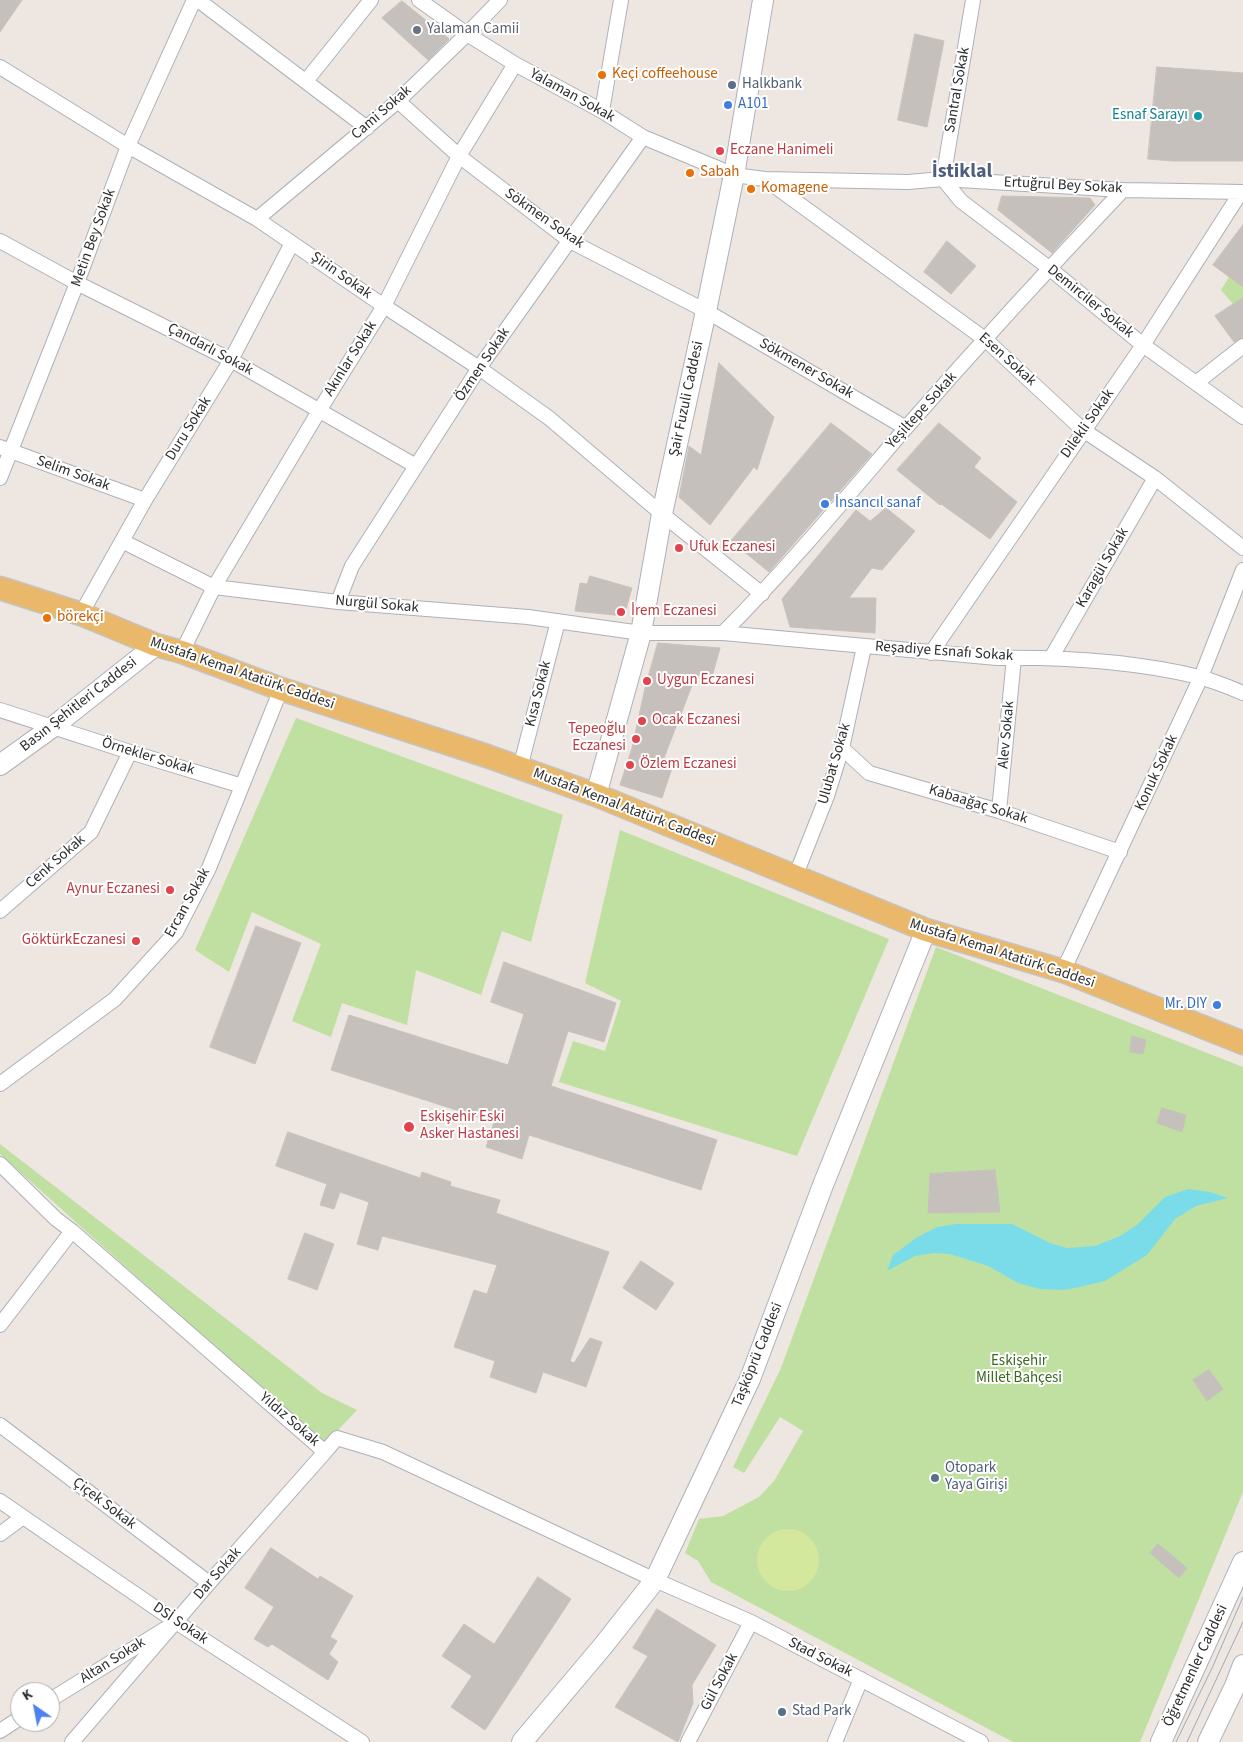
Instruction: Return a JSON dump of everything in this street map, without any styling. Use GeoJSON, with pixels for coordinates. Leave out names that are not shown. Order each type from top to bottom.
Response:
{"type":"FeatureCollection","features":[{"type":"Feature","properties":{"kind":"main road","name":"Şair Fuzuli Caddesi"},"geometry":{"type":"LineString","coordinates":[[596,795],[641,633],[662,514],[734,175],[763,0]]}},
{"type":"Feature","properties":{"kind":"main road","name":"Mustafa Kemal Atatürk Caddesi"},"geometry":{"type":"LineString","coordinates":[[0,588],[81,614],[156,645],[182,652],[281,689],[596,795],[926,930],[1063,971],[1242,1039]]}},
{"type":"Feature","properties":{"kind":"main road","name":"Basın Şehitleri Caddesi"},"geometry":{"type":"LineString","coordinates":[[0,765],[54,726],[156,645]]}},
{"type":"Feature","properties":{"kind":"main road","name":"Taşköprü Caddesi"},"geometry":{"type":"LineString","coordinates":[[522,1742],[604,1646],[655,1580],[750,1379],[827,1176],[926,930]]}},
{"type":"Feature","properties":{"kind":"main road","name":"Öğretmenler Caddesi"},"geometry":{"type":"LineString","coordinates":[[1160,1742],[1243,1562]]}},
{"type":"Feature","properties":{"kind":"main road"},"geometry":{"type":"LineString","coordinates":[[1208,1742],[1243,1665]]}},
{"type":"Feature","properties":{"kind":"street","name":"Metin Bey Sokak"},"geometry":{"type":"LineString","coordinates":[[0,478],[6,449],[78,283],[128,146],[194,0]]}},
{"type":"Feature","properties":{"kind":"street"},"geometry":{"type":"LineString","coordinates":[[198,0],[367,128]]}},
{"type":"Feature","properties":{"kind":"street"},"geometry":{"type":"LineString","coordinates":[[306,81],[371,0]]}},
{"type":"Feature","properties":{"kind":"street","name":"Yalaman Sokak"},"geometry":{"type":"LineString","coordinates":[[419,0],[515,64],[602,111],[644,137],[734,175]]}},
{"type":"Feature","properties":{"kind":"street","name":"Cami Sokak"},"geometry":{"type":"LineString","coordinates":[[257,219],[398,101],[468,34],[500,0]]}},
{"type":"Feature","properties":{"kind":"street"},"geometry":{"type":"LineString","coordinates":[[602,111],[621,0]]}},
{"type":"Feature","properties":{"kind":"street","name":"Santral Sokak"},"geometry":{"type":"LineString","coordinates":[[942,179],[973,0]]}},
{"type":"Feature","properties":{"kind":"street","name":"Akınlar Sokak"},"geometry":{"type":"LineString","coordinates":[[182,652],[214,587],[384,306],[459,156],[515,64]]}},
{"type":"Feature","properties":{"kind":"street","name":"Şirin Sokak"},"geometry":{"type":"LineString","coordinates":[[0,67],[128,146],[257,219],[479,368],[549,418],[662,514],[762,594]]}},
{"type":"Feature","properties":{"kind":"street","name":"Sökmen Sokak"},"geometry":{"type":"LineString","coordinates":[[398,101],[459,156],[570,241],[706,311]]}},
{"type":"Feature","properties":{"kind":"street","name":"Özmen Sokak"},"geometry":{"type":"LineString","coordinates":[[338,602],[352,566],[479,368],[644,137]]}},
{"type":"Feature","properties":{"kind":"street","name":"Ertuğrul Bey Sokak"},"geometry":{"type":"LineString","coordinates":[[734,175],[765,179],[908,182],[942,179],[1123,190],[1242,192]]}},
{"type":"Feature","properties":{"kind":"street","name":"Esen Sokak"},"geometry":{"type":"LineString","coordinates":[[765,179],[986,340],[1083,430],[1155,478],[1243,548]]}},
{"type":"Feature","properties":{"kind":"street","name":"Demirciler Sokak"},"geometry":{"type":"LineString","coordinates":[[942,179],[960,201],[1049,268],[1143,345],[1243,417]]}},
{"type":"Feature","properties":{"kind":"street","name":"Yeşiltepe Sokak"},"geometry":{"type":"LineString","coordinates":[[723,633],[762,594],[906,428],[1049,268],[1123,190]]}},
{"type":"Feature","properties":{"kind":"street","name":"Dilekli Sokak"},"geometry":{"type":"LineString","coordinates":[[931,653],[1143,345],[1242,192]]}},
{"type":"Feature","properties":{"kind":"street","name":"Çandarlı Sokak"},"geometry":{"type":"LineString","coordinates":[[0,241],[78,283],[232,360],[416,466]]}},
{"type":"Feature","properties":{"kind":"street","name":"Duru Sokak"},"geometry":{"type":"LineString","coordinates":[[81,614],[145,500],[232,360],[292,243]]}},
{"type":"Feature","properties":{"kind":"street","name":"Sökmener Sokak"},"geometry":{"type":"LineString","coordinates":[[706,311],[906,428]]}},
{"type":"Feature","properties":{"kind":"street"},"geometry":{"type":"LineString","coordinates":[[1196,383],[1243,346]]}},
{"type":"Feature","properties":{"kind":"street","name":"Selim Sokak"},"geometry":{"type":"LineString","coordinates":[[6,449],[145,500]]}},
{"type":"Feature","properties":{"kind":"street","name":"Karagül Sokak"},"geometry":{"type":"LineString","coordinates":[[1051,658],[1155,478]]}},
{"type":"Feature","properties":{"kind":"street","name":"Nurgül Sokak"},"geometry":{"type":"LineString","coordinates":[[122,541],[214,587],[338,602],[528,616],[641,633]]}},
{"type":"Feature","properties":{"kind":"street","name":"Konuk Sokak"},"geometry":{"type":"LineString","coordinates":[[1063,971],[1238,599],[1243,570]]}},
{"type":"Feature","properties":{"kind":"street","name":"Kısa Sokak"},"geometry":{"type":"LineString","coordinates":[[520,768],[558,621]]}},
{"type":"Feature","properties":{"kind":"street","name":"Reşadiye Esnafı Sokak"},"geometry":{"type":"LineString","coordinates":[[641,633],[723,633],[997,658],[1051,658],[1110,662],[1201,677],[1243,693]]}},
{"type":"Feature","properties":{"kind":"street","name":"Ulubat Sokak"},"geometry":{"type":"LineString","coordinates":[[795,877],[827,796],[842,748],[864,647]]}},
{"type":"Feature","properties":{"kind":"street","name":"Alev Sokak"},"geometry":{"type":"LineString","coordinates":[[999,811],[1014,658]]}},
{"type":"Feature","properties":{"kind":"street","name":"Ercan Sokak"},"geometry":{"type":"LineString","coordinates":[[0,1084],[116,999],[176,932],[209,868],[281,689]]}},
{"type":"Feature","properties":{"kind":"street","name":"Örnekler Sokak"},"geometry":{"type":"LineString","coordinates":[[0,710],[242,786]]}},
{"type":"Feature","properties":{"kind":"street","name":"Kabaağaç Sokak"},"geometry":{"type":"LineString","coordinates":[[842,748],[869,773],[999,811],[1120,852]]}},
{"type":"Feature","properties":{"kind":"street","name":"Cenk Sokak"},"geometry":{"type":"LineString","coordinates":[[0,911],[91,832],[130,752]]}},
{"type":"Feature","properties":{"kind":"street","name":"Yıldız Sokak"},"geometry":{"type":"LineString","coordinates":[[0,1164],[56,1219],[325,1452],[337,1438],[383,1452],[655,1580]]}},
{"type":"Feature","properties":{"kind":"street"},"geometry":{"type":"LineString","coordinates":[[0,1325],[72,1231]]}},
{"type":"Feature","properties":{"kind":"street","name":"Çiçek Sokak"},"geometry":{"type":"LineString","coordinates":[[0,1425],[209,1584]]}},
{"type":"Feature","properties":{"kind":"street","name":"Dar Sokak"},"geometry":{"type":"LineString","coordinates":[[72,1742],[325,1452]]}},
{"type":"Feature","properties":{"kind":"street","name":"DSİ Sokak"},"geometry":{"type":"LineString","coordinates":[[0,1501],[176,1622],[362,1742]]}},
{"type":"Feature","properties":{"kind":"street"},"geometry":{"type":"LineString","coordinates":[[0,1534],[23,1517]]}},
{"type":"Feature","properties":{"kind":"street","name":"Stad Sokak"},"geometry":{"type":"LineString","coordinates":[[655,1580],[751,1622],[981,1742]]}},
{"type":"Feature","properties":{"kind":"street","name":"Altan Sokak"},"geometry":{"type":"LineString","coordinates":[[60,1694],[176,1622]]}},
{"type":"Feature","properties":{"kind":"street","name":"Gül Sokak"},"geometry":{"type":"LineString","coordinates":[[688,1742],[751,1622]]}},
{"type":"Feature","properties":{"kind":"street"},"geometry":{"type":"LineString","coordinates":[[835,1742],[861,1679]]}},
{"type":"Feature","properties":{"kind":"green space"},"geometry":{"type":"Polygon","coordinates":[[[1229,277],[1243,287],[1243,316],[1221,290],[1229,277]]]}},
{"type":"Feature","properties":{"kind":"green space"},"geometry":{"type":"Polygon","coordinates":[[[296,718],[563,815],[531,942],[502,931],[481,995],[416,970],[407,1025],[342,1003],[331,1037],[292,1021],[321,944],[252,912],[229,972],[195,950],[296,718]]]}},
{"type":"Feature","properties":{"kind":"green space"},"geometry":{"type":"Polygon","coordinates":[[[620,830],[889,939],[797,1156],[559,1082],[573,1041],[605,1051],[621,1001],[585,983],[620,830]]]}},
{"type":"Feature","properties":{"kind":"green space","name":"Eskişehir Millet Bahçesi"},"geometry":{"type":"Polygon","coordinates":[[[936,947],[1243,1067],[1243,1492],[1140,1742],[1013,1742],[711,1582],[698,1561],[685,1553],[699,1519],[723,1516],[759,1497],[774,1481],[803,1431],[780,1417],[744,1473],[733,1467],[781,1368],[936,947]]]}},
{"type":"Feature","properties":{"kind":"green space"},"geometry":{"type":"Polygon","coordinates":[[[0,1144],[322,1393],[357,1410],[324,1445],[0,1154],[0,1144]]]}},
{"type":"Feature","properties":{"kind":"green space"},"geometry":{"type":"Polygon","coordinates":[[[788,1529],[800,1531],[810,1538],[817,1548],[819,1560],[817,1572],[810,1582],[800,1589],[788,1591],[776,1589],[766,1582],[759,1572],[757,1560],[759,1548],[766,1538],[776,1531],[788,1529]]]}},
{"type":"Feature","properties":{"kind":"water"},"geometry":{"type":"Polygon","coordinates":[[[1188,1189],[1210,1192],[1228,1198],[1196,1206],[1175,1219],[1147,1255],[1105,1281],[1063,1290],[1040,1289],[1018,1283],[988,1266],[950,1254],[934,1253],[915,1256],[887,1271],[893,1255],[916,1238],[937,1227],[956,1224],[1012,1224],[1050,1243],[1067,1248],[1095,1246],[1120,1236],[1137,1225],[1165,1197],[1188,1189]]]}},
{"type":"Feature","properties":{"kind":"building"},"geometry":{"type":"Polygon","coordinates":[[[0,0],[22,0],[0,32],[0,0]]]}},
{"type":"Feature","properties":{"kind":"building","name":"Yalaman Camii"},"geometry":{"type":"Polygon","coordinates":[[[402,1],[449,39],[428,60],[382,18],[402,1]]]}},
{"type":"Feature","properties":{"kind":"building"},"geometry":{"type":"Polygon","coordinates":[[[915,34],[944,41],[927,127],[898,120],[915,34]]]}},
{"type":"Feature","properties":{"kind":"building","name":"Esnaf Sarayı"},"geometry":{"type":"Polygon","coordinates":[[[1157,67],[1243,73],[1243,161],[1148,159],[1157,67]]]}},
{"type":"Feature","properties":{"kind":"building"},"geometry":{"type":"Polygon","coordinates":[[[1002,196],[1090,198],[1095,205],[1052,253],[998,210],[1002,196]]]}},
{"type":"Feature","properties":{"kind":"building"},"geometry":{"type":"Polygon","coordinates":[[[1243,225],[1243,287],[1213,265],[1243,225]]]}},
{"type":"Feature","properties":{"kind":"building"},"geometry":{"type":"Polygon","coordinates":[[[947,241],[976,266],[951,294],[924,272],[947,241]]]}},
{"type":"Feature","properties":{"kind":"building"},"geometry":{"type":"Polygon","coordinates":[[[1243,298],[1243,337],[1234,342],[1215,316],[1243,298]]]}},
{"type":"Feature","properties":{"kind":"building"},"geometry":{"type":"Polygon","coordinates":[[[719,363],[774,417],[757,470],[754,467],[710,525],[679,497],[689,446],[701,455],[719,363]]]}},
{"type":"Feature","properties":{"kind":"building"},"geometry":{"type":"Polygon","coordinates":[[[831,423],[872,454],[769,572],[731,541],[831,423]]]}},
{"type":"Feature","properties":{"kind":"building"},"geometry":{"type":"Polygon","coordinates":[[[939,423],[981,458],[974,467],[1017,502],[990,539],[940,505],[897,470],[939,423]]]}},
{"type":"Feature","properties":{"kind":"building"},"geometry":{"type":"Polygon","coordinates":[[[886,508],[915,531],[882,570],[872,568],[849,598],[876,598],[875,633],[790,627],[782,599],[856,510],[870,521],[886,508]]]}},
{"type":"Feature","properties":{"kind":"building"},"geometry":{"type":"Polygon","coordinates":[[[590,576],[632,588],[624,616],[575,611],[580,583],[587,584],[590,576]]]}},
{"type":"Feature","properties":{"kind":"building"},"geometry":{"type":"Polygon","coordinates":[[[658,643],[720,648],[712,677],[696,675],[664,758],[674,762],[662,798],[620,785],[632,748],[645,688],[658,643]]]}},
{"type":"Feature","properties":{"kind":"building"},"geometry":{"type":"Polygon","coordinates":[[[256,926],[301,943],[255,1064],[210,1047],[256,926]]]}},
{"type":"Feature","properties":{"kind":"building"},"geometry":{"type":"Polygon","coordinates":[[[504,962],[616,1003],[604,1042],[568,1031],[551,1086],[717,1140],[701,1190],[529,1135],[522,1159],[486,1147],[494,1122],[331,1070],[349,1015],[508,1065],[524,1014],[491,1002],[504,962]]]}},
{"type":"Feature","properties":{"kind":"building"},"geometry":{"type":"Polygon","coordinates":[[[1132,1036],[1146,1040],[1143,1054],[1130,1052],[1132,1036]]]}},
{"type":"Feature","properties":{"kind":"building"},"geometry":{"type":"Polygon","coordinates":[[[1162,1108],[1186,1115],[1182,1132],[1157,1123],[1162,1108]]]}},
{"type":"Feature","properties":{"kind":"building"},"geometry":{"type":"Polygon","coordinates":[[[288,1132],[420,1178],[422,1172],[451,1182],[450,1186],[500,1200],[496,1213],[609,1252],[570,1361],[574,1363],[590,1338],[602,1342],[586,1387],[543,1372],[536,1393],[490,1377],[495,1361],[454,1347],[474,1290],[487,1294],[497,1265],[382,1236],[378,1250],[357,1244],[369,1202],[340,1192],[334,1209],[320,1205],[327,1184],[276,1166],[288,1132]]]}},
{"type":"Feature","properties":{"kind":"building"},"geometry":{"type":"Polygon","coordinates":[[[995,1170],[1000,1212],[928,1213],[930,1174],[995,1170]]]}},
{"type":"Feature","properties":{"kind":"building"},"geometry":{"type":"Polygon","coordinates":[[[305,1233],[334,1244],[317,1290],[288,1279],[305,1233]]]}},
{"type":"Feature","properties":{"kind":"building"},"geometry":{"type":"Polygon","coordinates":[[[641,1261],[674,1283],[656,1310],[623,1288],[641,1261]]]}},
{"type":"Feature","properties":{"kind":"building"},"geometry":{"type":"Polygon","coordinates":[[[1209,1370],[1223,1389],[1207,1401],[1193,1380],[1209,1370]]]}},
{"type":"Feature","properties":{"kind":"building"},"geometry":{"type":"Polygon","coordinates":[[[1158,1544],[1187,1568],[1179,1578],[1150,1553],[1158,1544]]]}},
{"type":"Feature","properties":{"kind":"building"},"geometry":{"type":"Polygon","coordinates":[[[271,1548],[318,1579],[320,1576],[353,1596],[330,1637],[337,1641],[329,1654],[338,1662],[328,1680],[272,1644],[268,1647],[254,1639],[274,1607],[245,1588],[271,1548]]]}},
{"type":"Feature","properties":{"kind":"building"},"geometry":{"type":"Polygon","coordinates":[[[538,1577],[571,1599],[485,1730],[451,1707],[472,1676],[442,1656],[464,1624],[494,1644],[538,1577]]]}},
{"type":"Feature","properties":{"kind":"building"},"geometry":{"type":"Polygon","coordinates":[[[657,1609],[716,1645],[692,1685],[693,1703],[678,1742],[615,1707],[648,1656],[633,1648],[657,1609]]]}},
{"type":"Feature","properties":{"kind":"tram line"},"geometry":{"type":"LineString","coordinates":[[1176,1742],[1213,1666],[1243,1597]]}},
{"type":"Feature","properties":{"kind":"tram line"},"geometry":{"type":"LineString","coordinates":[[1187,1742],[1243,1622]]}},
{"type":"Feature","properties":{"kind":"place","name":"Yalaman Camii"},"geometry":{"type":"Point","coordinates":[417,30]}},
{"type":"Feature","properties":{"kind":"place","name":"Keçi coffeehouse"},"geometry":{"type":"Point","coordinates":[602,75]}},
{"type":"Feature","properties":{"kind":"place","name":"Halkbank"},"geometry":{"type":"Point","coordinates":[732,85]}},
{"type":"Feature","properties":{"kind":"place","name":"A101"},"geometry":{"type":"Point","coordinates":[728,105]}},
{"type":"Feature","properties":{"kind":"place","name":"Esnaf Sarayı"},"geometry":{"type":"Point","coordinates":[1198,116]}},
{"type":"Feature","properties":{"kind":"place","name":"Eczane Hanimeli"},"geometry":{"type":"Point","coordinates":[720,151]}},
{"type":"Feature","properties":{"kind":"place","name":"Sabah"},"geometry":{"type":"Point","coordinates":[690,173]}},
{"type":"Feature","properties":{"kind":"place","name":"Komagene"},"geometry":{"type":"Point","coordinates":[751,189]}},
{"type":"Feature","properties":{"kind":"place","name":"İnsancıl sanaf"},"geometry":{"type":"Point","coordinates":[825,504]}},
{"type":"Feature","properties":{"kind":"place","name":"Ufuk Eczanesi"},"geometry":{"type":"Point","coordinates":[679,548]}},
{"type":"Feature","properties":{"kind":"place","name":"İrem Eczanesi"},"geometry":{"type":"Point","coordinates":[621,612]}},
{"type":"Feature","properties":{"kind":"place","name":"börekçi"},"geometry":{"type":"Point","coordinates":[47,618]}},
{"type":"Feature","properties":{"kind":"place","name":"Uygun Eczanesi"},"geometry":{"type":"Point","coordinates":[647,681]}},
{"type":"Feature","properties":{"kind":"place","name":"Ocak Eczanesi"},"geometry":{"type":"Point","coordinates":[642,721]}},
{"type":"Feature","properties":{"kind":"place","name":"Tepeoğlu Eczanesi"},"geometry":{"type":"Point","coordinates":[636,739]}},
{"type":"Feature","properties":{"kind":"place","name":"Özlem Eczanesi"},"geometry":{"type":"Point","coordinates":[630,765]}},
{"type":"Feature","properties":{"kind":"place","name":"Aynur Eczanesi"},"geometry":{"type":"Point","coordinates":[170,890]}},
{"type":"Feature","properties":{"kind":"place","name":"GöktürkEczanesi"},"geometry":{"type":"Point","coordinates":[136,941]}},
{"type":"Feature","properties":{"kind":"place","name":"Mr. DIY"},"geometry":{"type":"Point","coordinates":[1217,1005]}},
{"type":"Feature","properties":{"kind":"place","name":"Eskişehir Eski Asker Hastanesi"},"geometry":{"type":"Point","coordinates":[409,1127]}},
{"type":"Feature","properties":{"kind":"place","name":"Otopark Yaya Girişi"},"geometry":{"type":"Point","coordinates":[935,1478]}},
{"type":"Feature","properties":{"kind":"place","name":"Stad Park"},"geometry":{"type":"Point","coordinates":[782,1712]}},
{"type":"Feature","properties":{"kind":"district","name":"İstiklal"},"geometry":{"type":"Point","coordinates":[962,173]}}]}
